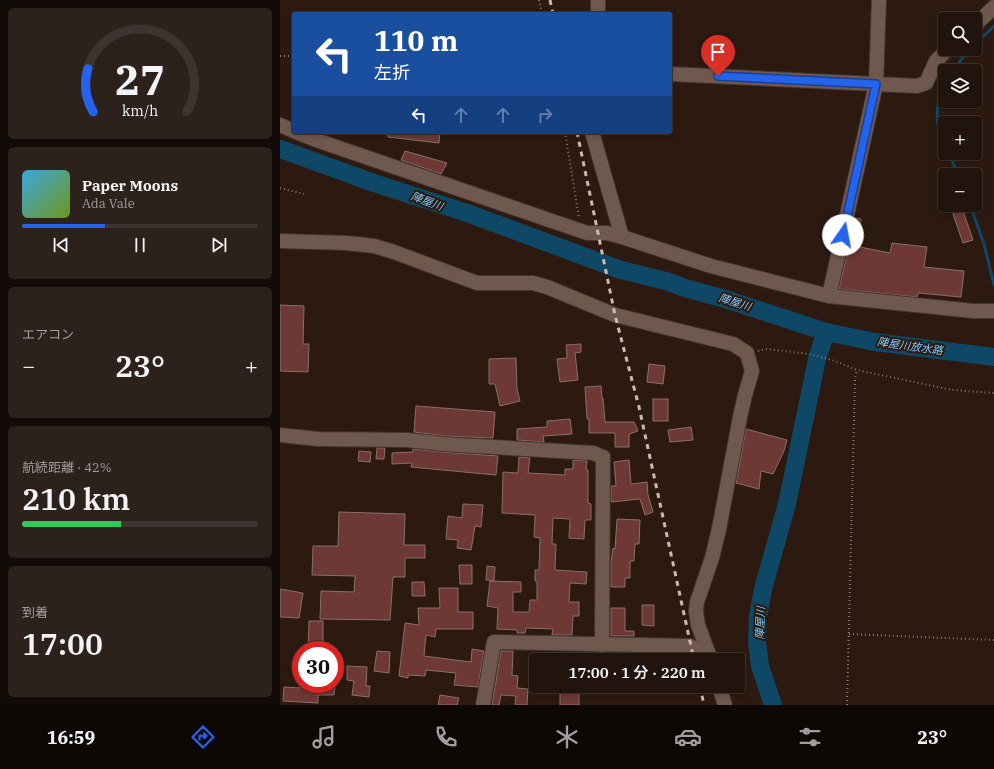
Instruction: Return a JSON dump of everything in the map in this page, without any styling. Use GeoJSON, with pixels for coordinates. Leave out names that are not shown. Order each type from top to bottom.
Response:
{"type":"FeatureCollection","features":[{"type":"Feature","properties":{"kind":"street"},"geometry":{"type":"LineString","coordinates":[[598,0],[598,12]]}},
{"type":"Feature","properties":{"kind":"street"},"geometry":{"type":"LineString","coordinates":[[830,296],[876,84],[879,0]]}},
{"type":"Feature","properties":{"kind":"street"},"geometry":{"type":"LineString","coordinates":[[982,18],[994,7]]}},
{"type":"Feature","properties":{"kind":"street"},"geometry":{"type":"LineString","coordinates":[[672,74],[918,86],[926,83],[936,61],[941,56]]}},
{"type":"Feature","properties":{"kind":"street"},"geometry":{"type":"LineString","coordinates":[[280,125],[292,131]]}},
{"type":"Feature","properties":{"kind":"street"},"geometry":{"type":"LineString","coordinates":[[300,134],[319,142],[587,233],[607,233],[711,266],[830,296],[973,311],[994,311]]}},
{"type":"Feature","properties":{"kind":"street"},"geometry":{"type":"LineString","coordinates":[[593,134],[622,237]]}},
{"type":"Feature","properties":{"kind":"street"},"geometry":{"type":"LineString","coordinates":[[280,241],[346,243],[374,246],[477,283],[533,283],[547,287],[615,315],[733,344],[747,353],[752,372],[740,417],[719,529],[697,602],[696,611],[698,625],[708,653]]}},
{"type":"Feature","properties":{"kind":"street"},"geometry":{"type":"LineString","coordinates":[[280,435],[318,439],[407,440],[443,444],[593,453],[603,457],[602,645]]}},
{"type":"Feature","properties":{"kind":"street"},"geometry":{"type":"LineString","coordinates":[[483,705],[494,642],[690,646],[700,653]]}},
{"type":"Feature","properties":{"kind":"street"},"geometry":{"type":"LineString","coordinates":[[721,693],[725,705]]}},
{"type":"Feature","properties":{"kind":"path"},"geometry":{"type":"LineString","coordinates":[[539,0],[542,12]]}},
{"type":"Feature","properties":{"kind":"path"},"geometry":{"type":"LineString","coordinates":[[280,56],[292,56]]}},
{"type":"Feature","properties":{"kind":"path"},"geometry":{"type":"LineString","coordinates":[[564,134],[581,231]]}},
{"type":"Feature","properties":{"kind":"path"},"geometry":{"type":"LineString","coordinates":[[280,188],[304,194]]}},
{"type":"Feature","properties":{"kind":"path"},"geometry":{"type":"LineString","coordinates":[[747,353],[767,349],[809,354],[835,361],[856,370],[952,390],[994,393]]}},
{"type":"Feature","properties":{"kind":"path"},"geometry":{"type":"LineString","coordinates":[[847,705],[856,370]]}},
{"type":"Feature","properties":{"kind":"path"},"geometry":{"type":"LineString","coordinates":[[849,634],[994,640]]}},
{"type":"Feature","properties":{"kind":"building"},"geometry":{"type":"Polygon","coordinates":[[[388,134],[440,134],[439,143],[388,137],[388,134]]]}},
{"type":"Feature","properties":{"kind":"building"},"geometry":{"type":"Polygon","coordinates":[[[405,151],[447,163],[441,174],[401,160],[405,151]]]}},
{"type":"Feature","properties":{"kind":"building"},"geometry":{"type":"Polygon","coordinates":[[[952,212],[963,212],[973,240],[963,243],[952,212]]]}},
{"type":"Feature","properties":{"kind":"building"},"geometry":{"type":"Polygon","coordinates":[[[855,218],[861,219],[859,231],[863,232],[860,247],[890,253],[892,243],[927,247],[924,267],[964,271],[961,297],[918,293],[917,297],[839,289],[855,218]]]}},
{"type":"Feature","properties":{"kind":"building"},"geometry":{"type":"Polygon","coordinates":[[[280,305],[304,306],[303,344],[309,344],[308,372],[280,371],[280,305]]]}},
{"type":"Feature","properties":{"kind":"building"},"geometry":{"type":"Polygon","coordinates":[[[581,344],[581,352],[575,353],[578,380],[560,382],[557,359],[567,358],[566,345],[581,344]]]}},
{"type":"Feature","properties":{"kind":"building"},"geometry":{"type":"Polygon","coordinates":[[[516,358],[517,389],[520,401],[500,406],[495,384],[489,384],[489,359],[516,358]]]}},
{"type":"Feature","properties":{"kind":"building"},"geometry":{"type":"Polygon","coordinates":[[[649,364],[665,366],[663,384],[647,382],[649,364]]]}},
{"type":"Feature","properties":{"kind":"building"},"geometry":{"type":"Polygon","coordinates":[[[601,386],[605,422],[634,422],[638,431],[629,434],[629,447],[615,447],[615,433],[589,433],[589,419],[587,419],[585,387],[601,386]]]}},
{"type":"Feature","properties":{"kind":"building"},"geometry":{"type":"Polygon","coordinates":[[[653,399],[668,399],[668,421],[653,421],[653,399]]]}},
{"type":"Feature","properties":{"kind":"building"},"geometry":{"type":"Polygon","coordinates":[[[416,406],[495,412],[493,438],[444,436],[414,432],[416,406]]]}},
{"type":"Feature","properties":{"kind":"building"},"geometry":{"type":"Polygon","coordinates":[[[570,419],[572,434],[543,436],[544,442],[517,440],[517,429],[547,427],[547,421],[570,419]]]}},
{"type":"Feature","properties":{"kind":"building"},"geometry":{"type":"Polygon","coordinates":[[[691,427],[693,440],[670,442],[668,430],[691,427]]]}},
{"type":"Feature","properties":{"kind":"building"},"geometry":{"type":"Polygon","coordinates":[[[746,429],[787,440],[784,451],[773,474],[761,471],[759,489],[736,483],[746,429]]]}},
{"type":"Feature","properties":{"kind":"building"},"geometry":{"type":"Polygon","coordinates":[[[377,448],[385,448],[384,459],[376,459],[377,448]]]}},
{"type":"Feature","properties":{"kind":"building"},"geometry":{"type":"Polygon","coordinates":[[[413,449],[498,456],[496,475],[411,467],[412,463],[392,464],[392,453],[413,452],[413,449]]]}},
{"type":"Feature","properties":{"kind":"building"},"geometry":{"type":"Polygon","coordinates":[[[359,451],[371,452],[370,462],[358,461],[359,451]]]}},
{"type":"Feature","properties":{"kind":"building"},"geometry":{"type":"Polygon","coordinates":[[[519,457],[530,458],[528,473],[565,475],[565,469],[573,469],[573,460],[587,461],[586,470],[588,470],[588,503],[591,504],[591,520],[585,520],[584,539],[569,538],[570,519],[553,518],[552,544],[556,544],[555,570],[587,572],[586,584],[570,583],[569,602],[579,602],[579,616],[573,616],[572,635],[552,635],[553,629],[526,628],[525,633],[517,633],[517,630],[497,629],[498,608],[487,606],[490,581],[521,582],[521,592],[513,592],[513,612],[529,612],[530,600],[537,600],[537,581],[535,581],[535,570],[539,570],[540,538],[534,537],[535,515],[502,513],[503,472],[518,473],[519,457]]]}},
{"type":"Feature","properties":{"kind":"building"},"geometry":{"type":"Polygon","coordinates":[[[629,460],[631,484],[647,482],[648,495],[653,512],[645,515],[640,499],[611,502],[611,486],[616,486],[614,462],[629,460]]]}},
{"type":"Feature","properties":{"kind":"building"},"geometry":{"type":"Polygon","coordinates":[[[463,504],[483,505],[481,527],[475,526],[471,550],[457,548],[458,540],[446,539],[448,516],[462,518],[463,504]]]}},
{"type":"Feature","properties":{"kind":"building"},"geometry":{"type":"Polygon","coordinates":[[[339,512],[405,514],[404,545],[425,545],[425,558],[405,558],[405,577],[393,577],[390,620],[320,619],[321,591],[354,592],[355,576],[312,575],[313,546],[338,546],[339,512]]]}},
{"type":"Feature","properties":{"kind":"building"},"geometry":{"type":"Polygon","coordinates":[[[617,519],[640,520],[639,544],[635,544],[634,561],[630,561],[630,578],[625,578],[625,587],[611,587],[611,562],[613,548],[615,549],[617,519]]]}},
{"type":"Feature","properties":{"kind":"building"},"geometry":{"type":"Polygon","coordinates":[[[459,565],[472,565],[472,584],[460,584],[459,565]]]}},
{"type":"Feature","properties":{"kind":"building"},"geometry":{"type":"Polygon","coordinates":[[[487,566],[495,567],[494,581],[486,580],[487,566]]]}},
{"type":"Feature","properties":{"kind":"building"},"geometry":{"type":"Polygon","coordinates":[[[412,582],[424,582],[425,596],[412,596],[412,582]]]}},
{"type":"Feature","properties":{"kind":"building"},"geometry":{"type":"Polygon","coordinates":[[[439,588],[458,588],[458,612],[473,612],[473,629],[436,629],[435,637],[426,635],[424,656],[471,662],[472,649],[484,651],[478,687],[454,685],[456,673],[426,670],[425,676],[408,675],[408,678],[399,676],[405,623],[419,625],[418,608],[440,608],[439,588]]]}},
{"type":"Feature","properties":{"kind":"building"},"geometry":{"type":"Polygon","coordinates":[[[280,589],[303,593],[299,618],[280,617],[280,589]]]}},
{"type":"Feature","properties":{"kind":"building"},"geometry":{"type":"Polygon","coordinates":[[[642,605],[654,605],[654,626],[642,625],[642,605]]]}},
{"type":"Feature","properties":{"kind":"building"},"geometry":{"type":"Polygon","coordinates":[[[611,608],[625,608],[625,631],[634,631],[634,636],[611,636],[611,608]]]}},
{"type":"Feature","properties":{"kind":"building"},"geometry":{"type":"Polygon","coordinates":[[[309,621],[323,621],[323,641],[308,641],[309,621]]]}},
{"type":"Feature","properties":{"kind":"building"},"geometry":{"type":"Polygon","coordinates":[[[377,651],[390,652],[389,673],[374,671],[377,651]]]}},
{"type":"Feature","properties":{"kind":"building"},"geometry":{"type":"Polygon","coordinates":[[[501,651],[513,651],[512,675],[518,676],[517,688],[528,689],[527,705],[515,705],[516,696],[501,695],[499,705],[492,705],[501,651]]]}},
{"type":"Feature","properties":{"kind":"building"},"geometry":{"type":"Polygon","coordinates":[[[347,666],[367,667],[366,686],[370,686],[369,697],[352,695],[354,681],[347,680],[347,666]]]}},
{"type":"Feature","properties":{"kind":"building"},"geometry":{"type":"Polygon","coordinates":[[[284,687],[292,688],[292,693],[334,693],[334,695],[318,695],[318,703],[283,701],[284,687]]]}},
{"type":"Feature","properties":{"kind":"building"},"geometry":{"type":"Polygon","coordinates":[[[560,693],[579,693],[579,705],[560,705],[560,693]]]}},
{"type":"Feature","properties":{"kind":"building"},"geometry":{"type":"Polygon","coordinates":[[[440,695],[459,698],[457,705],[438,705],[440,695]]]}},
{"type":"Feature","properties":{"kind":"waterway"},"geometry":{"type":"LineString","coordinates":[[982,38],[994,26]]}},
{"type":"Feature","properties":{"kind":"waterway"},"geometry":{"type":"LineString","coordinates":[[958,64],[964,56]]}},
{"type":"Feature","properties":{"kind":"waterway"},"geometry":{"type":"LineString","coordinates":[[938,104],[938,124]]}},
{"type":"Feature","properties":{"kind":"waterway","name":"陣屋川"},"geometry":{"type":"LineString","coordinates":[[280,149],[374,183],[467,213],[621,270],[666,281],[826,332],[875,342],[994,357]]}},
{"type":"Feature","properties":{"kind":"waterway"},"geometry":{"type":"LineString","coordinates":[[952,160],[955,168]]}},
{"type":"Feature","properties":{"kind":"waterway"},"geometry":{"type":"LineString","coordinates":[[973,212],[984,244],[994,285]]}},
{"type":"Feature","properties":{"kind":"waterway","name":"陣屋川"},"geometry":{"type":"LineString","coordinates":[[773,705],[760,666],[757,641],[758,616],[763,589],[787,504],[817,359],[826,332]]}},
{"type":"Feature","properties":{"kind":"railway"},"geometry":{"type":"LineString","coordinates":[[550,0],[553,12]]}},
{"type":"Feature","properties":{"kind":"railway"},"geometry":{"type":"LineString","coordinates":[[577,134],[615,315],[639,407],[692,653]]}},
{"type":"Feature","properties":{"kind":"railway"},"geometry":{"type":"LineString","coordinates":[[701,693],[704,705]]}},
{"type":"Feature","properties":{"kind":"route"},"geometry":{"type":"LineString","coordinates":[[718,76],[876,84],[843,235]]}},
{"type":"Feature","properties":{"kind":"water label","name":"陣屋川放水路"},"geometry":{"type":"Point","coordinates":[910,346]}}]}
